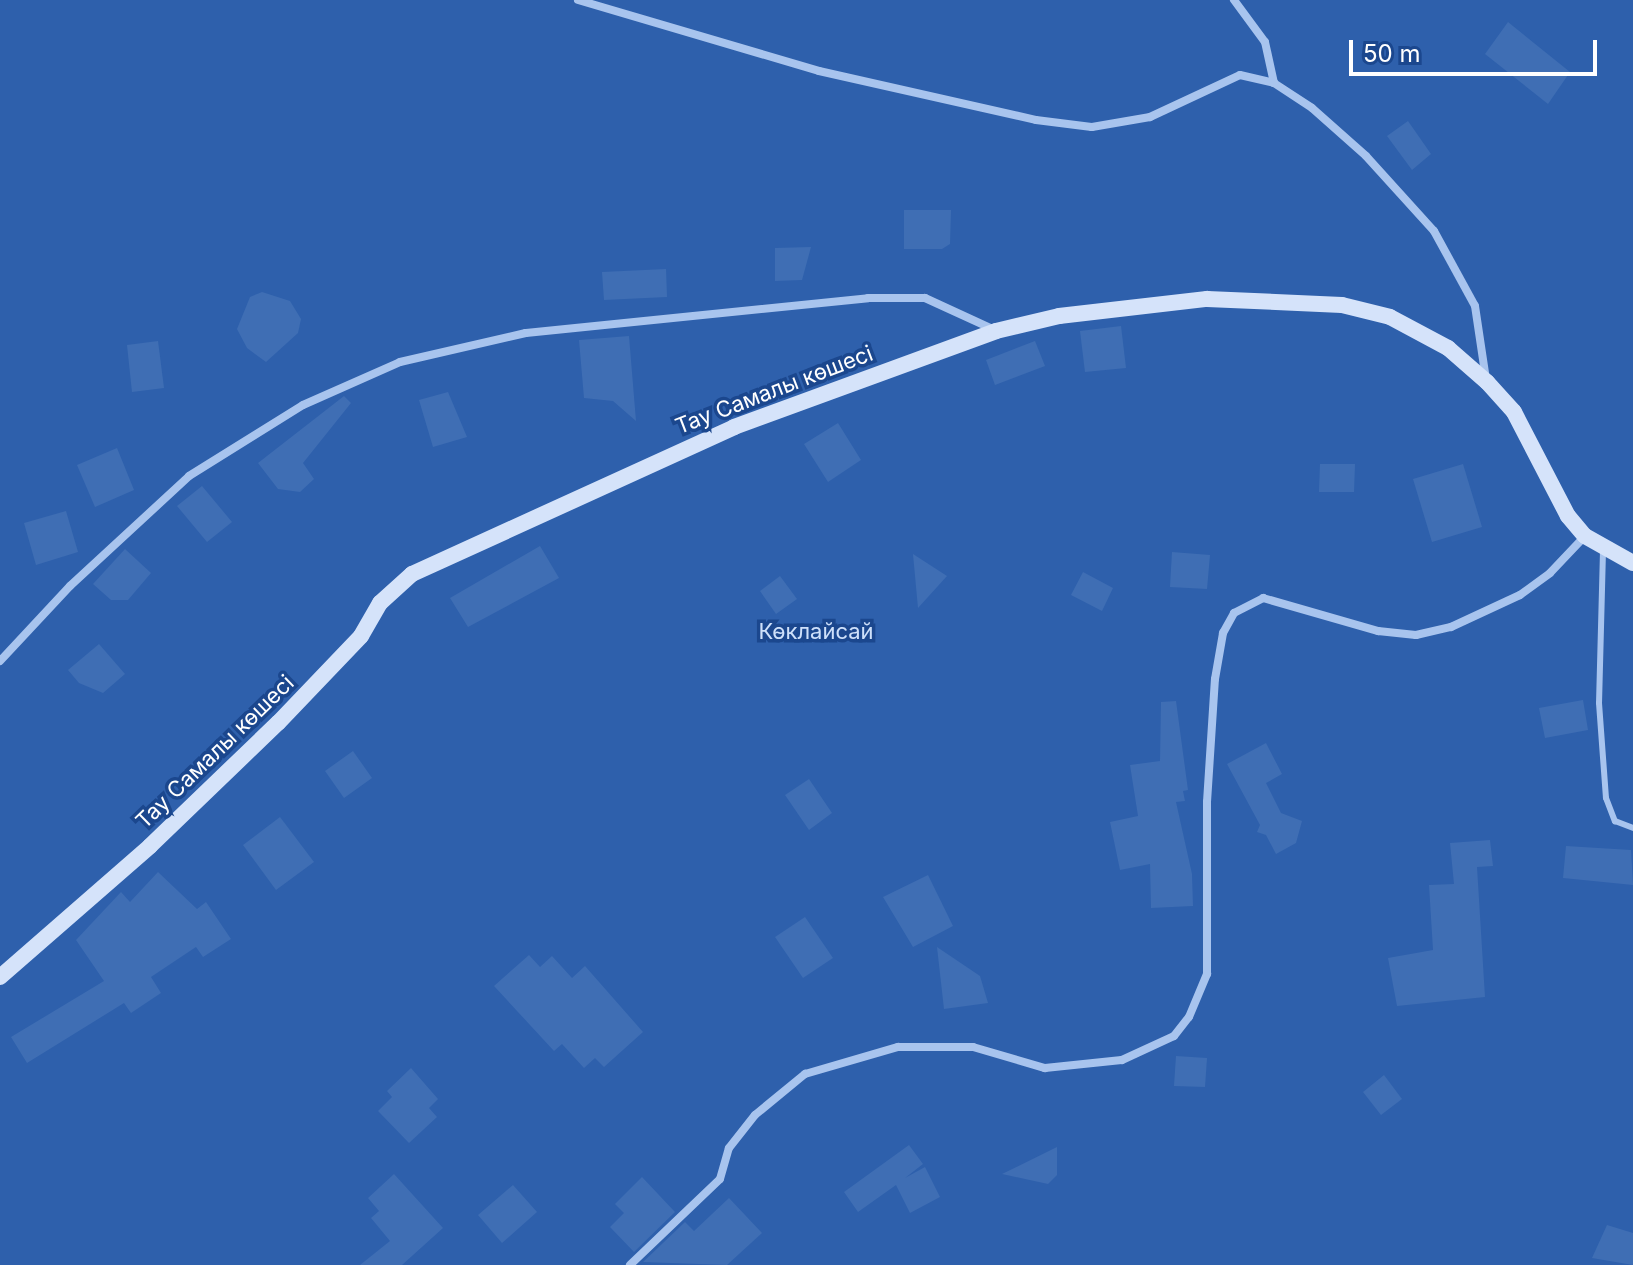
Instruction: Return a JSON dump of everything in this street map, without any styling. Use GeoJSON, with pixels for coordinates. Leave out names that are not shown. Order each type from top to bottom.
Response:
{"type":"FeatureCollection","features":[{"type":"Feature","properties":{"kind":"street"},"geometry":{"type":"LineString","coordinates":[[578,0],[819,71],[1036,120],[1092,127],[1150,117],[1240,75],[1274,83],[1312,108],[1366,156],[1434,231],[1475,306],[1487,382]]}},
{"type":"Feature","properties":{"kind":"street"},"geometry":{"type":"LineString","coordinates":[[1234,0],[1265,42],[1274,83]]}},
{"type":"Feature","properties":{"kind":"street"},"geometry":{"type":"LineString","coordinates":[[0,661],[70,586],[189,476],[303,405],[400,362],[526,333],[868,298],[925,298],[954,307],[996,331]]}},
{"type":"Feature","properties":{"kind":"street","name":"Тау Самалы көшесі"},"geometry":{"type":"LineString","coordinates":[[0,977],[150,846],[278,723],[361,636],[380,603],[412,574],[734,427],[996,331],[1059,316],[1207,299],[1342,305],[1402,323],[1448,348],[1487,382],[1514,412],[1568,516],[1585,536],[1633,563]]}},
{"type":"Feature","properties":{"kind":"street"},"geometry":{"type":"LineString","coordinates":[[630,1265],[720,1179],[729,1148],[755,1115],[805,1074],[898,1047],[973,1047],[1045,1068],[1122,1060],[1174,1036],[1189,1017],[1207,974],[1207,802],[1215,679],[1223,633],[1234,613],[1263,598],[1378,631],[1416,635],[1451,627],[1520,595],[1550,573],[1585,536]]}},
{"type":"Feature","properties":{"kind":"lane"},"geometry":{"type":"LineString","coordinates":[[1602,548],[1599,703],[1606,798],[1615,821],[1633,828]]}},
{"type":"Feature","properties":{"kind":"green space","name":"Көклайсай"},"geometry":{"type":"Polygon","coordinates":[[[0,0],[1633,0],[1633,1265],[0,1265],[0,0]]]}},
{"type":"Feature","properties":{"kind":"building"},"geometry":{"type":"Polygon","coordinates":[[[1508,22],[1570,72],[1548,104],[1485,54],[1508,22]]]}},
{"type":"Feature","properties":{"kind":"building"},"geometry":{"type":"Polygon","coordinates":[[[1408,121],[1431,154],[1412,170],[1387,136],[1408,121]]]}},
{"type":"Feature","properties":{"kind":"building"},"geometry":{"type":"Polygon","coordinates":[[[904,210],[951,210],[950,244],[942,249],[904,249],[904,210]]]}},
{"type":"Feature","properties":{"kind":"building"},"geometry":{"type":"Polygon","coordinates":[[[811,247],[802,280],[775,281],[775,248],[811,247]]]}},
{"type":"Feature","properties":{"kind":"building"},"geometry":{"type":"Polygon","coordinates":[[[666,269],[667,297],[604,300],[602,272],[666,269]]]}},
{"type":"Feature","properties":{"kind":"building"},"geometry":{"type":"Polygon","coordinates":[[[262,292],[290,301],[301,319],[298,333],[266,362],[247,348],[237,329],[250,297],[262,292]]]}},
{"type":"Feature","properties":{"kind":"building"},"geometry":{"type":"Polygon","coordinates":[[[1121,326],[1126,368],[1085,372],[1080,331],[1121,326]]]}},
{"type":"Feature","properties":{"kind":"building"},"geometry":{"type":"Polygon","coordinates":[[[629,336],[636,421],[613,401],[584,398],[579,340],[629,336]]]}},
{"type":"Feature","properties":{"kind":"building"},"geometry":{"type":"Polygon","coordinates":[[[158,341],[164,388],[132,392],[127,345],[158,341]]]}},
{"type":"Feature","properties":{"kind":"building"},"geometry":{"type":"Polygon","coordinates":[[[1035,341],[1045,366],[995,385],[986,360],[1035,341]]]}},
{"type":"Feature","properties":{"kind":"building"},"geometry":{"type":"Polygon","coordinates":[[[448,392],[467,437],[433,447],[419,400],[448,392]]]}},
{"type":"Feature","properties":{"kind":"building"},"geometry":{"type":"Polygon","coordinates":[[[344,396],[351,403],[303,463],[314,479],[300,492],[278,489],[258,463],[344,396]]]}},
{"type":"Feature","properties":{"kind":"building"},"geometry":{"type":"Polygon","coordinates":[[[838,423],[861,460],[828,482],[804,444],[838,423]]]}},
{"type":"Feature","properties":{"kind":"building"},"geometry":{"type":"Polygon","coordinates":[[[117,448],[134,490],[95,507],[77,465],[117,448]]]}},
{"type":"Feature","properties":{"kind":"building"},"geometry":{"type":"Polygon","coordinates":[[[1320,464],[1355,464],[1354,492],[1319,492],[1320,464]]]}},
{"type":"Feature","properties":{"kind":"building"},"geometry":{"type":"Polygon","coordinates":[[[1463,464],[1482,527],[1432,542],[1413,479],[1463,464]]]}},
{"type":"Feature","properties":{"kind":"building"},"geometry":{"type":"Polygon","coordinates":[[[202,486],[232,522],[207,542],[177,506],[202,486]]]}},
{"type":"Feature","properties":{"kind":"building"},"geometry":{"type":"Polygon","coordinates":[[[66,511],[78,552],[36,565],[24,523],[66,511]]]}},
{"type":"Feature","properties":{"kind":"building"},"geometry":{"type":"Polygon","coordinates":[[[540,546],[559,578],[468,627],[450,598],[540,546]]]}},
{"type":"Feature","properties":{"kind":"building"},"geometry":{"type":"Polygon","coordinates":[[[125,549],[151,573],[128,600],[111,600],[93,584],[125,549]]]}},
{"type":"Feature","properties":{"kind":"building"},"geometry":{"type":"Polygon","coordinates":[[[1172,552],[1210,555],[1207,589],[1170,587],[1172,552]]]}},
{"type":"Feature","properties":{"kind":"building"},"geometry":{"type":"Polygon","coordinates":[[[913,554],[947,576],[918,608],[913,554]]]}},
{"type":"Feature","properties":{"kind":"building"},"geometry":{"type":"Polygon","coordinates":[[[1083,572],[1113,588],[1102,611],[1071,595],[1083,572]]]}},
{"type":"Feature","properties":{"kind":"building"},"geometry":{"type":"Polygon","coordinates":[[[780,576],[797,599],[776,614],[760,591],[780,576]]]}},
{"type":"Feature","properties":{"kind":"building"},"geometry":{"type":"Polygon","coordinates":[[[99,644],[125,674],[103,693],[79,683],[68,670],[99,644]]]}},
{"type":"Feature","properties":{"kind":"building"},"geometry":{"type":"Polygon","coordinates":[[[1583,700],[1588,730],[1545,738],[1539,708],[1583,700]]]}},
{"type":"Feature","properties":{"kind":"building"},"geometry":{"type":"Polygon","coordinates":[[[1176,701],[1188,790],[1183,791],[1185,801],[1176,802],[1192,874],[1193,906],[1151,908],[1150,864],[1120,870],[1110,822],[1138,816],[1130,765],[1160,761],[1161,702],[1176,701]]]}},
{"type":"Feature","properties":{"kind":"building"},"geometry":{"type":"Polygon","coordinates":[[[1266,743],[1282,774],[1266,783],[1281,813],[1302,821],[1296,843],[1276,854],[1266,835],[1257,832],[1260,825],[1227,764],[1266,743]]]}},
{"type":"Feature","properties":{"kind":"building"},"geometry":{"type":"Polygon","coordinates":[[[353,751],[372,778],[344,798],[325,771],[353,751]]]}},
{"type":"Feature","properties":{"kind":"building"},"geometry":{"type":"Polygon","coordinates":[[[809,779],[832,813],[809,830],[785,795],[809,779]]]}},
{"type":"Feature","properties":{"kind":"building"},"geometry":{"type":"Polygon","coordinates":[[[280,817],[314,862],[276,890],[243,845],[280,817]]]}},
{"type":"Feature","properties":{"kind":"building"},"geometry":{"type":"Polygon","coordinates":[[[1490,840],[1493,866],[1477,867],[1485,997],[1397,1006],[1388,958],[1433,950],[1429,885],[1454,884],[1450,843],[1490,840]]]}},
{"type":"Feature","properties":{"kind":"building"},"geometry":{"type":"Polygon","coordinates":[[[1566,846],[1631,850],[1633,885],[1563,878],[1566,846]]]}},
{"type":"Feature","properties":{"kind":"building"},"geometry":{"type":"Polygon","coordinates":[[[158,872],[197,909],[206,902],[231,939],[203,957],[196,947],[151,977],[161,993],[131,1013],[124,1003],[27,1063],[11,1037],[104,981],[76,940],[121,892],[130,902],[158,872]]]}},
{"type":"Feature","properties":{"kind":"building"},"geometry":{"type":"Polygon","coordinates":[[[928,875],[953,926],[913,947],[883,897],[928,875]]]}},
{"type":"Feature","properties":{"kind":"building"},"geometry":{"type":"Polygon","coordinates":[[[805,917],[833,958],[803,978],[775,937],[805,917]]]}},
{"type":"Feature","properties":{"kind":"building"},"geometry":{"type":"Polygon","coordinates":[[[937,947],[980,976],[988,1003],[944,1009],[937,947]]]}},
{"type":"Feature","properties":{"kind":"building"},"geometry":{"type":"Polygon","coordinates":[[[529,955],[540,967],[552,956],[572,978],[585,966],[643,1032],[604,1067],[595,1058],[584,1068],[562,1044],[554,1051],[494,986],[529,955]]]}},
{"type":"Feature","properties":{"kind":"building"},"geometry":{"type":"Polygon","coordinates":[[[1176,1056],[1207,1058],[1205,1087],[1174,1086],[1176,1056]]]}},
{"type":"Feature","properties":{"kind":"building"},"geometry":{"type":"Polygon","coordinates":[[[411,1068],[438,1099],[429,1108],[437,1117],[409,1143],[378,1111],[392,1097],[387,1091],[411,1068]]]}},
{"type":"Feature","properties":{"kind":"building"},"geometry":{"type":"Polygon","coordinates":[[[1384,1075],[1402,1099],[1381,1115],[1363,1092],[1384,1075]]]}},
{"type":"Feature","properties":{"kind":"building"},"geometry":{"type":"Polygon","coordinates":[[[909,1145],[923,1164],[905,1178],[925,1167],[940,1197],[910,1213],[896,1185],[858,1212],[844,1192],[909,1145]]]}},
{"type":"Feature","properties":{"kind":"building"},"geometry":{"type":"Polygon","coordinates":[[[1057,1147],[1057,1175],[1048,1184],[1002,1174],[1057,1147]]]}},
{"type":"Feature","properties":{"kind":"building"},"geometry":{"type":"Polygon","coordinates":[[[394,1174],[443,1228],[402,1265],[360,1265],[390,1241],[371,1218],[379,1211],[368,1198],[394,1174]]]}},
{"type":"Feature","properties":{"kind":"building"},"geometry":{"type":"Polygon","coordinates":[[[642,1177],[675,1212],[634,1252],[610,1227],[624,1213],[615,1204],[642,1177]]]}},
{"type":"Feature","properties":{"kind":"building"},"geometry":{"type":"Polygon","coordinates":[[[513,1185],[537,1212],[502,1243],[478,1215],[513,1185]]]}},
{"type":"Feature","properties":{"kind":"building"},"geometry":{"type":"Polygon","coordinates":[[[729,1198],[762,1233],[727,1265],[643,1262],[685,1222],[694,1231],[729,1198]]]}},
{"type":"Feature","properties":{"kind":"building"},"geometry":{"type":"Polygon","coordinates":[[[1607,1225],[1633,1233],[1633,1265],[1592,1258],[1607,1225]]]}}]}
